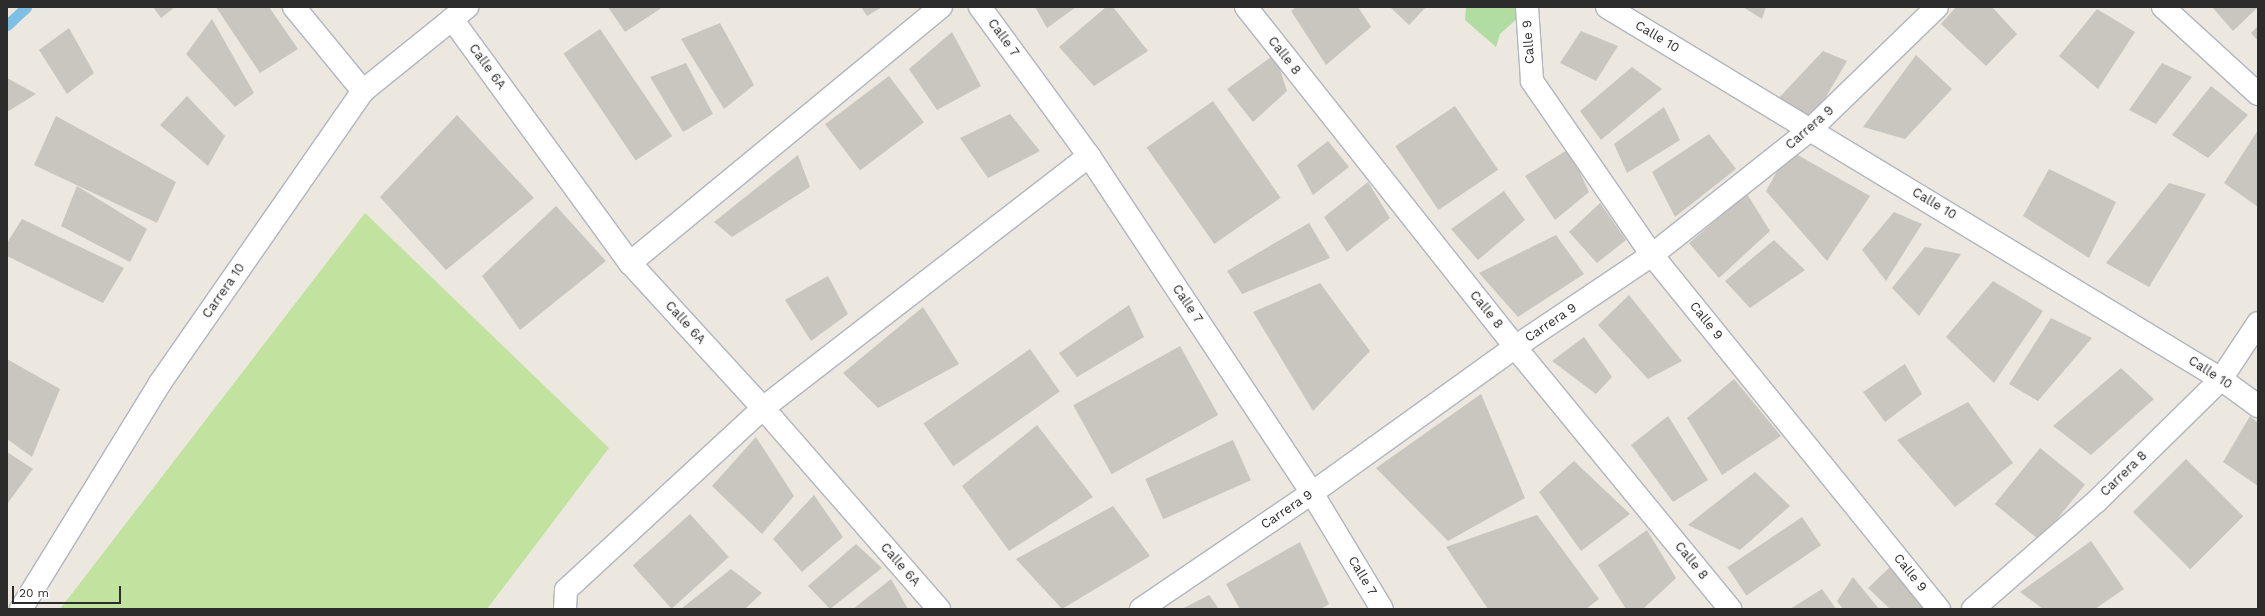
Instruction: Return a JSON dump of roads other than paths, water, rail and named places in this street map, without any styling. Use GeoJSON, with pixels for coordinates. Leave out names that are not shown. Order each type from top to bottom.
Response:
{"type":"FeatureCollection","features":[{"type":"Feature","properties":{"kind":"street"},"geometry":{"type":"LineString","coordinates":[[294,7],[363,91]]}},
{"type":"Feature","properties":{"kind":"street"},"geometry":{"type":"LineString","coordinates":[[630,263],[941,7]]}},
{"type":"Feature","properties":{"kind":"street","name":"Calle 7"},"geometry":{"type":"LineString","coordinates":[[980,7],[1089,156],[1312,493],[1382,609]]}},
{"type":"Feature","properties":{"kind":"street","name":"Calle 8"},"geometry":{"type":"LineString","coordinates":[[1246,7],[1515,347],[1730,609]]}},
{"type":"Feature","properties":{"kind":"street","name":"Calle 9"},"geometry":{"type":"LineString","coordinates":[[1527,7],[1532,81],[1652,255],[1939,609]]}},
{"type":"Feature","properties":{"kind":"street","name":"Calle 10"},"geometry":{"type":"LineString","coordinates":[[1607,7],[2222,379],[2258,406]]}},
{"type":"Feature","properties":{"kind":"street","name":"Carrera 9"},"geometry":{"type":"LineString","coordinates":[[1141,609],[1312,493],[1515,347],[1652,255],[1811,129],[1938,7]]}},
{"type":"Feature","properties":{"kind":"street"},"geometry":{"type":"LineString","coordinates":[[2163,7],[2258,94]]}},
{"type":"Feature","properties":{"kind":"street","name":"Carrera 10"},"geometry":{"type":"LineString","coordinates":[[21,609],[160,383],[363,91],[460,13]]}},
{"type":"Feature","properties":{"kind":"street","name":"Calle 6A"},"geometry":{"type":"LineString","coordinates":[[460,13],[630,263],[763,408],[938,609]]}},
{"type":"Feature","properties":{"kind":"street"},"geometry":{"type":"LineString","coordinates":[[565,609],[566,590],[763,408],[1089,156]]}},
{"type":"Feature","properties":{"kind":"street","name":"Carrera 8"},"geometry":{"type":"LineString","coordinates":[[1973,609],[2097,502],[2222,379],[2258,323]]}},
{"type":"Feature","properties":{"kind":"waterway"},"geometry":{"type":"LineString","coordinates":[[7,25],[26,7]]}}]}
